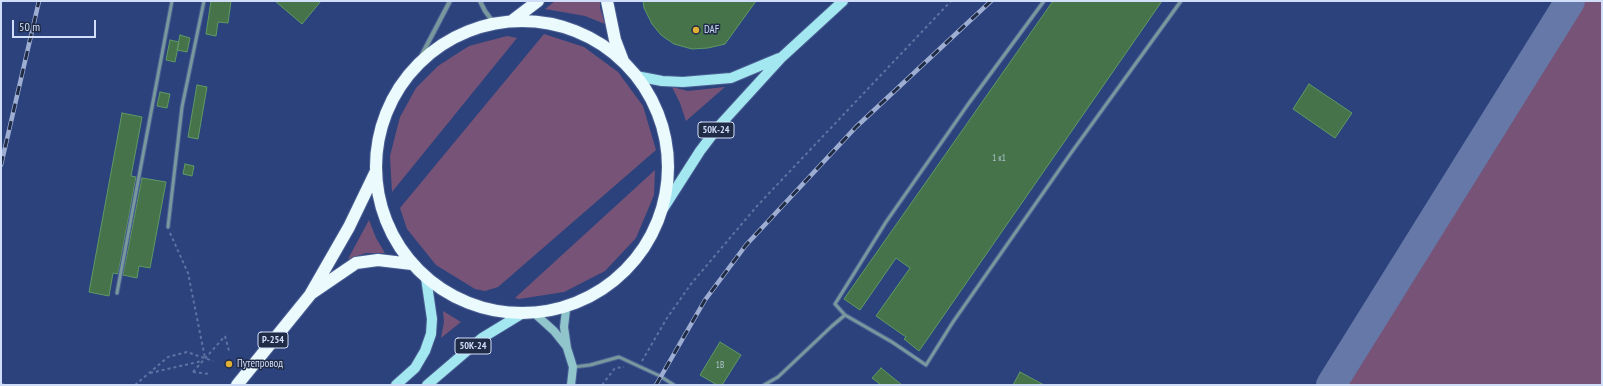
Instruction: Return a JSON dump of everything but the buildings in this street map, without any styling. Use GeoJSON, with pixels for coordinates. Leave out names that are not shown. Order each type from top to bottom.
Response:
{"type":"FeatureCollection","features":[{"type":"Feature","properties":{"kind":"highway"},"geometry":{"type":"LineString","coordinates":[[513,20],[538,1]]}},
{"type":"Feature","properties":{"kind":"highway"},"geometry":{"type":"LineString","coordinates":[[606,1],[615,40],[624,62]]}},
{"type":"Feature","properties":{"kind":"highway"},"geometry":{"type":"LineString","coordinates":[[528,313],[494,310],[467,302],[426,278],[412,264],[384,215],[376,171],[380,132],[394,96],[418,64],[440,45],[466,31],[494,23],[513,20],[543,22],[573,29],[600,43],[624,62],[636,76],[655,107],[666,141],[668,177],[660,212]]}},
{"type":"Feature","properties":{"kind":"highway"},"geometry":{"type":"LineString","coordinates":[[310,295],[349,227],[376,171]]}},
{"type":"Feature","properties":{"kind":"highway","name":"50К-24"},"geometry":{"type":"LineString","coordinates":[[528,313],[551,310],[569,305],[599,290],[626,269],[646,243],[660,212]]}},
{"type":"Feature","properties":{"kind":"highway"},"geometry":{"type":"LineString","coordinates":[[310,295],[356,263],[378,260],[412,264]]}},
{"type":"Feature","properties":{"kind":"highway","name":"Р-254"},"geometry":{"type":"LineString","coordinates":[[237,385],[310,295]]}},
{"type":"Feature","properties":{"kind":"main road","name":"50К-24"},"geometry":{"type":"LineString","coordinates":[[660,212],[700,151],[719,126],[782,57],[843,1]]}},
{"type":"Feature","properties":{"kind":"main road","name":"50К-24"},"geometry":{"type":"LineString","coordinates":[[636,76],[662,81],[683,82],[731,78],[782,57]]}},
{"type":"Feature","properties":{"kind":"main road"},"geometry":{"type":"LineString","coordinates":[[396,385],[415,368],[425,351],[431,334],[432,319],[426,278]]}},
{"type":"Feature","properties":{"kind":"main road","name":"50К-24"},"geometry":{"type":"LineString","coordinates":[[427,385],[482,338],[528,313]]}},
{"type":"Feature","properties":{"kind":"street"},"geometry":{"type":"LineString","coordinates":[[418,64],[450,1]]}},
{"type":"Feature","properties":{"kind":"street"},"geometry":{"type":"LineString","coordinates":[[480,1],[484,11],[494,23]]}},
{"type":"Feature","properties":{"kind":"street"},"geometry":{"type":"LineString","coordinates":[[569,305],[565,316],[564,327],[567,348],[573,368],[571,385]]}},
{"type":"Feature","properties":{"kind":"street"},"geometry":{"type":"LineString","coordinates":[[528,313],[554,331],[567,348]]}},
{"type":"Feature","properties":{"kind":"lane"},"geometry":{"type":"LineString","coordinates":[[116,293],[172,1]]}},
{"type":"Feature","properties":{"kind":"lane"},"geometry":{"type":"LineString","coordinates":[[168,227],[182,107],[204,1]]}},
{"type":"Feature","properties":{"kind":"lane"},"geometry":{"type":"LineString","coordinates":[[1044,1],[969,103],[886,222],[835,304],[845,315],[892,342],[926,365],[953,322],[1071,153],[1181,1]]}},
{"type":"Feature","properties":{"kind":"lane"},"geometry":{"type":"LineString","coordinates":[[764,385],[778,377],[845,315]]}},
{"type":"Feature","properties":{"kind":"lane"},"geometry":{"type":"LineString","coordinates":[[573,368],[620,357],[660,376],[674,385]]}},
{"type":"Feature","properties":{"kind":"path"},"geometry":{"type":"LineString","coordinates":[[602,385],[615,368],[639,366],[667,318],[691,284],[757,206],[951,1]]}},
{"type":"Feature","properties":{"kind":"path"},"geometry":{"type":"LineString","coordinates":[[168,227],[188,273],[205,358]]}},
{"type":"Feature","properties":{"kind":"path"},"geometry":{"type":"LineString","coordinates":[[209,374],[193,372],[225,336],[229,351]]}},
{"type":"Feature","properties":{"kind":"path"},"geometry":{"type":"LineString","coordinates":[[135,385],[168,357],[187,352],[212,361]]}},
{"type":"Feature","properties":{"kind":"path"},"geometry":{"type":"LineString","coordinates":[[149,373],[202,361]]}},
{"type":"Feature","properties":{"kind":"path"},"geometry":{"type":"LineString","coordinates":[[1,384],[7,385]]}},
{"type":"Feature","properties":{"kind":"shaded area"},"geometry":{"type":"Polygon","coordinates":[[[555,1],[600,1],[600,8],[605,24],[585,16],[545,9],[555,1]]]}},
{"type":"Feature","properties":{"kind":"shaded area"},"geometry":{"type":"Polygon","coordinates":[[[1584,1],[1602,1],[1602,385],[1344,385],[1584,1]]]}},
{"type":"Feature","properties":{"kind":"shaded area"},"geometry":{"type":"Polygon","coordinates":[[[544,34],[584,47],[618,72],[643,106],[656,150],[498,287],[485,291],[475,289],[436,265],[407,229],[400,208],[544,34]]]}},
{"type":"Feature","properties":{"kind":"shaded area"},"geometry":{"type":"Polygon","coordinates":[[[507,36],[517,38],[392,192],[390,156],[400,117],[416,88],[438,66],[469,46],[507,36]]]}},
{"type":"Feature","properties":{"kind":"shaded area"},"geometry":{"type":"Polygon","coordinates":[[[672,87],[688,91],[725,87],[686,121],[680,103],[672,87]]]}},
{"type":"Feature","properties":{"kind":"shaded area"},"geometry":{"type":"Polygon","coordinates":[[[655,170],[654,195],[636,238],[605,271],[564,292],[519,299],[515,298],[655,170]]]}},
{"type":"Feature","properties":{"kind":"shaded area"},"geometry":{"type":"Polygon","coordinates":[[[369,220],[376,238],[385,253],[366,253],[348,259],[369,220]]]}},
{"type":"Feature","properties":{"kind":"shaded area"},"geometry":{"type":"Polygon","coordinates":[[[443,311],[461,322],[441,338],[444,322],[443,311]]]}},
{"type":"Feature","properties":{"kind":"taxiway"},"geometry":{"type":"LineString","coordinates":[[1331,385],[1570,1]]}},
{"type":"Feature","properties":{"kind":"railway"},"geometry":{"type":"LineString","coordinates":[[1,165],[39,1]]}},
{"type":"Feature","properties":{"kind":"railway"},"geometry":{"type":"LineString","coordinates":[[656,385],[705,300],[746,245],[856,127],[991,1]]}},
{"type":"Feature","properties":{"kind":"place","name":"DAF"},"geometry":{"type":"Point","coordinates":[696,30]}},
{"type":"Feature","properties":{"kind":"place","name":"Путепровод"},"geometry":{"type":"Point","coordinates":[229,364]}}]}
